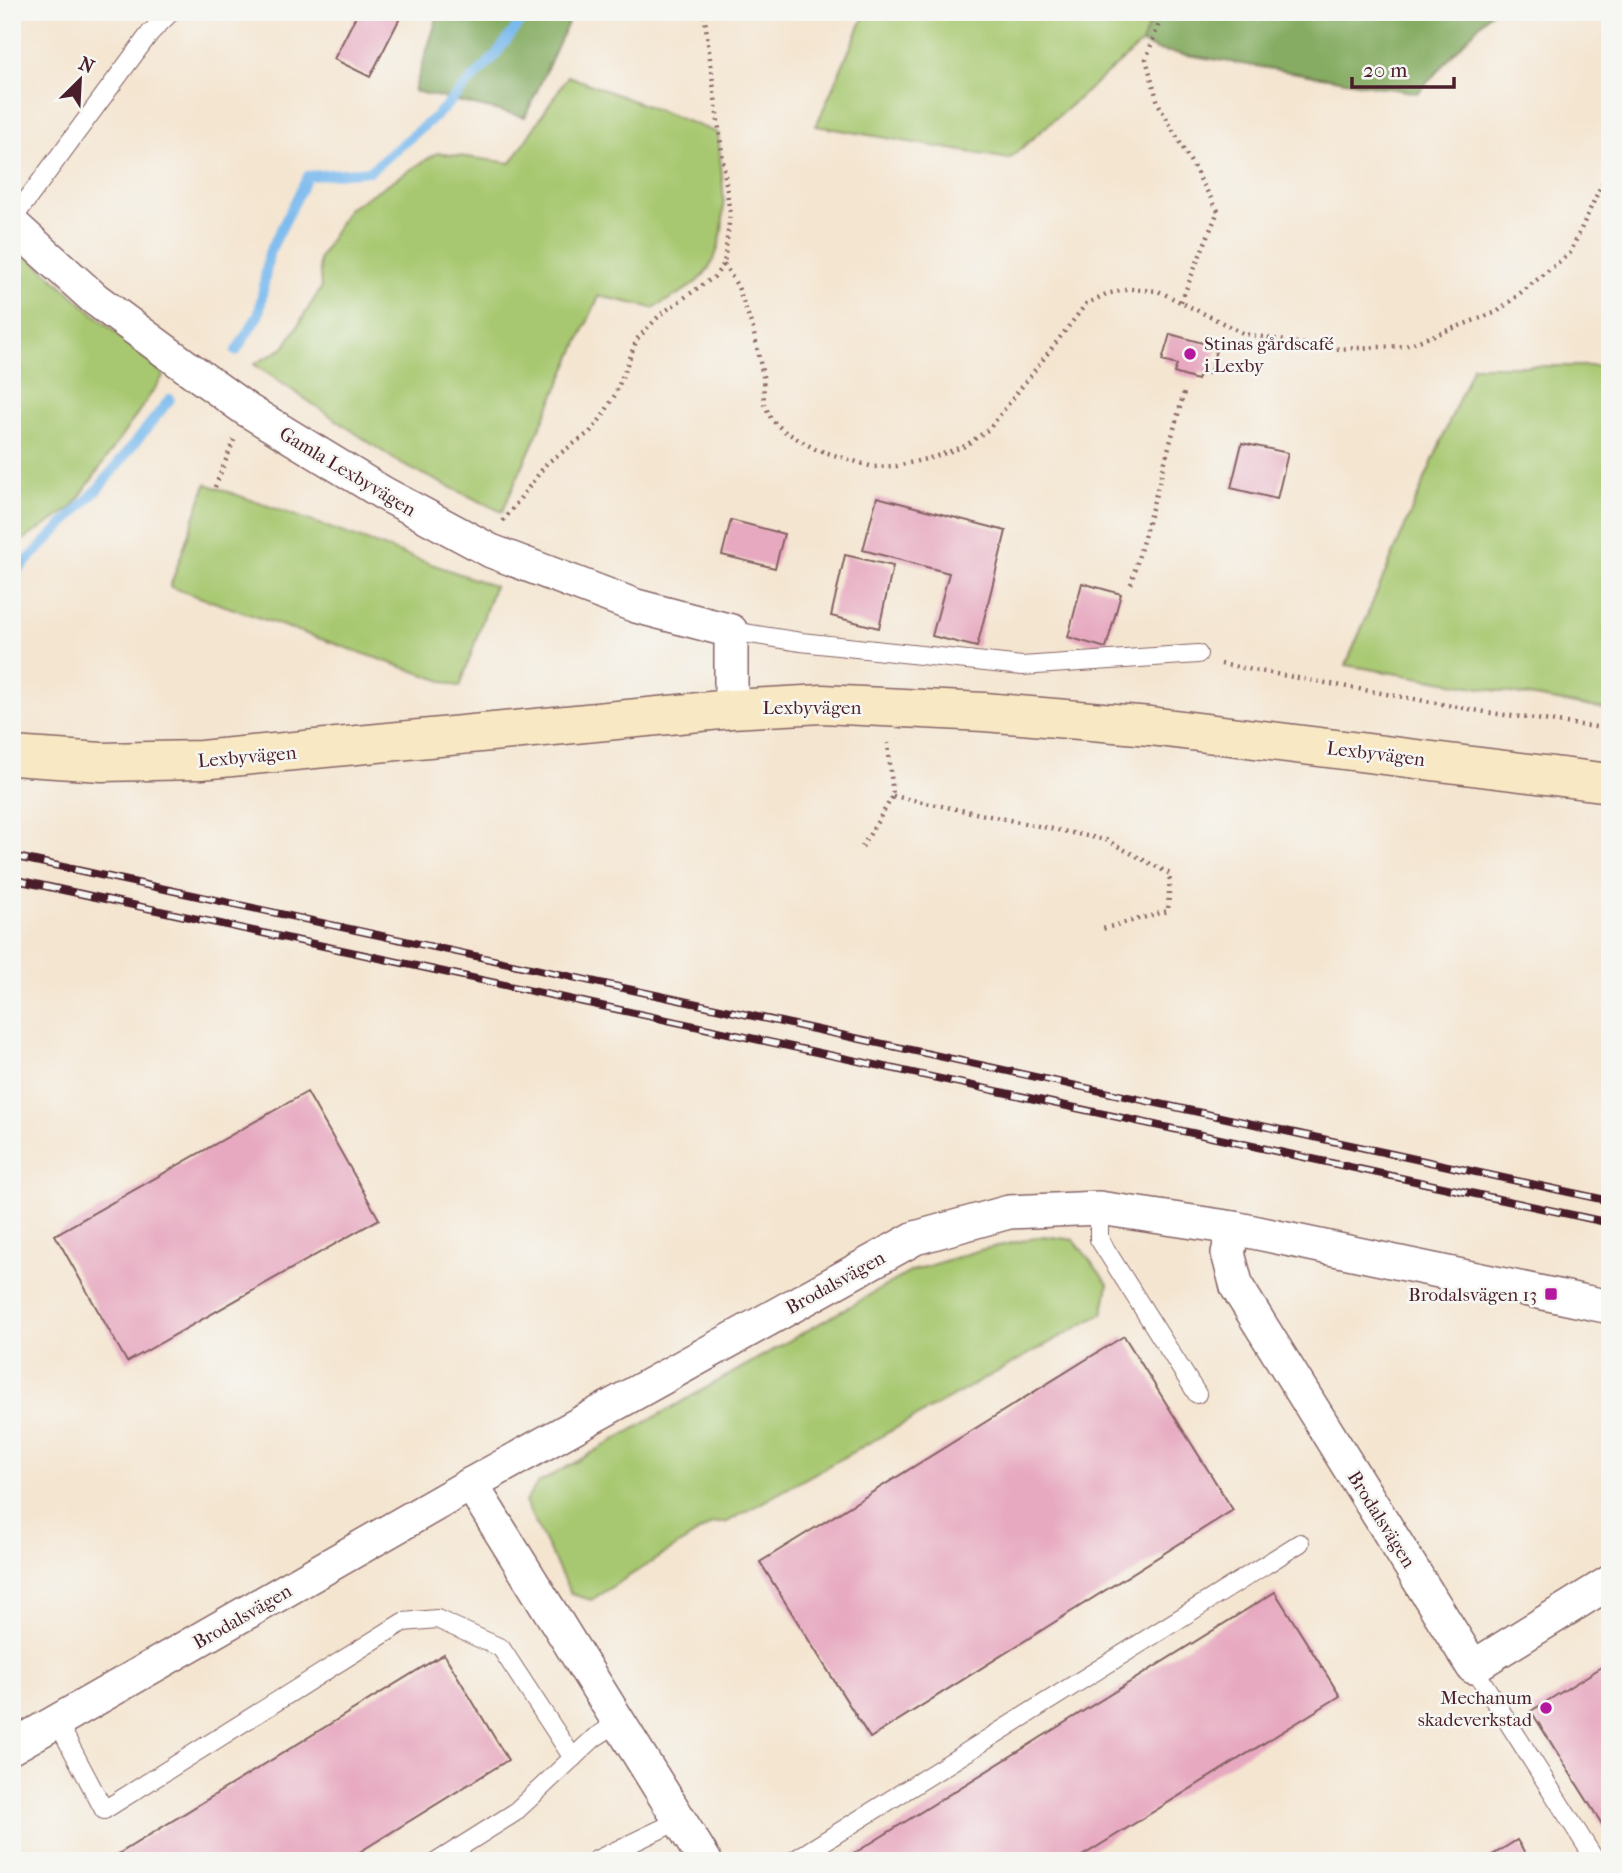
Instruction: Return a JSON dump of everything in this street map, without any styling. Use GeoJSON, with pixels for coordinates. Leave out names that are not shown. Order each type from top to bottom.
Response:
{"type":"FeatureCollection","features":[{"type":"Feature","properties":{"kind":"street","name":"Gamla Lexbyvägen"},"geometry":{"type":"LineString","coordinates":[[12,222],[94,299],[247,411],[383,493],[491,551],[636,606],[731,631]]}},
{"type":"Feature","properties":{"kind":"street"},"geometry":{"type":"LineString","coordinates":[[731,631],[731,709]]}},
{"type":"Feature","properties":{"kind":"street","name":"Lexbyvägen"},"geometry":{"type":"LineString","coordinates":[[12,756],[102,762],[201,760],[731,709],[822,704],[1150,726],[1610,783]]}},
{"type":"Feature","properties":{"kind":"street","name":"Brodalsvägen"},"geometry":{"type":"LineString","coordinates":[[12,1747],[471,1484],[915,1238],[1009,1212],[1099,1208],[1234,1228],[1610,1307]]}},
{"type":"Feature","properties":{"kind":"street","name":"Brodalsvägen"},"geometry":{"type":"LineString","coordinates":[[1234,1228],[1228,1253],[1237,1287],[1473,1667]]}},
{"type":"Feature","properties":{"kind":"street"},"geometry":{"type":"LineString","coordinates":[[471,1484],[705,1861]]}},
{"type":"Feature","properties":{"kind":"street"},"geometry":{"type":"LineString","coordinates":[[1473,1667],[1610,1582]]}},
{"type":"Feature","properties":{"kind":"lane"},"geometry":{"type":"LineString","coordinates":[[12,222],[150,33],[171,12]]}},
{"type":"Feature","properties":{"kind":"lane"},"geometry":{"type":"LineString","coordinates":[[731,631],[801,642],[1022,666],[1198,654]]}},
{"type":"Feature","properties":{"kind":"lane"},"geometry":{"type":"LineString","coordinates":[[1099,1208],[1099,1239],[1197,1394]]}},
{"type":"Feature","properties":{"kind":"lane"},"geometry":{"type":"LineString","coordinates":[[793,1861],[1300,1543]]}},
{"type":"Feature","properties":{"kind":"lane"},"geometry":{"type":"LineString","coordinates":[[57,1721],[104,1810],[403,1622],[437,1619],[501,1648],[573,1758]]}},
{"type":"Feature","properties":{"kind":"lane"},"geometry":{"type":"LineString","coordinates":[[1473,1667],[1596,1861]]}},
{"type":"Feature","properties":{"kind":"lane"},"geometry":{"type":"LineString","coordinates":[[438,1861],[514,1813],[594,1738],[619,1722]]}},
{"type":"Feature","properties":{"kind":"lane"},"geometry":{"type":"LineString","coordinates":[[594,1861],[680,1819]]}},
{"type":"Feature","properties":{"kind":"path"},"geometry":{"type":"LineString","coordinates":[[491,551],[502,522],[547,463],[590,432],[602,417],[615,395],[637,339],[661,314],[714,277],[724,264],[730,215],[704,12]]}},
{"type":"Feature","properties":{"kind":"path"},"geometry":{"type":"LineString","coordinates":[[1163,12],[1146,59],[1158,103],[1218,211],[1180,304]]}},
{"type":"Feature","properties":{"kind":"path"},"geometry":{"type":"LineString","coordinates":[[724,264],[738,287],[753,329],[764,404],[772,420],[784,431],[815,449],[873,467],[897,466],[965,446],[989,429],[1086,304],[1106,294],[1130,289],[1158,291],[1245,334],[1333,349],[1405,346],[1497,312],[1570,253],[1610,166]]}},
{"type":"Feature","properties":{"kind":"path"},"geometry":{"type":"LineString","coordinates":[[1131,584],[1185,389]]}},
{"type":"Feature","properties":{"kind":"path"},"geometry":{"type":"LineString","coordinates":[[215,487],[247,411]]}},
{"type":"Feature","properties":{"kind":"path"},"geometry":{"type":"LineString","coordinates":[[1198,654],[1221,664],[1491,713],[1610,729]]}},
{"type":"Feature","properties":{"kind":"path"},"geometry":{"type":"LineString","coordinates":[[862,847],[893,796],[884,707]]}},
{"type":"Feature","properties":{"kind":"path"},"geometry":{"type":"LineString","coordinates":[[893,796],[1106,840],[1170,874],[1168,911],[1102,929]]}},
{"type":"Feature","properties":{"kind":"green space"},"geometry":{"type":"Polygon","coordinates":[[[439,12],[573,12],[525,117],[414,91],[439,12]]]}},
{"type":"Feature","properties":{"kind":"green space"},"geometry":{"type":"Polygon","coordinates":[[[866,12],[1154,12],[1142,43],[1009,159],[816,126],[866,12]]]}},
{"type":"Feature","properties":{"kind":"green space"},"geometry":{"type":"Polygon","coordinates":[[[1154,12],[1491,12],[1418,93],[1157,50],[1142,43],[1154,12]]]}},
{"type":"Feature","properties":{"kind":"green space"},"geometry":{"type":"Polygon","coordinates":[[[568,76],[718,133],[723,192],[722,233],[717,252],[708,269],[690,287],[653,308],[599,296],[502,512],[401,464],[254,364],[284,348],[321,288],[319,259],[348,209],[437,153],[511,163],[568,76]]]}},
{"type":"Feature","properties":{"kind":"green space"},"geometry":{"type":"Polygon","coordinates":[[[20,249],[164,375],[72,508],[12,547],[12,263],[20,249]]]}},
{"type":"Feature","properties":{"kind":"green space"},"geometry":{"type":"Polygon","coordinates":[[[1473,366],[1610,366],[1610,710],[1346,665],[1473,366]]]}},
{"type":"Feature","properties":{"kind":"green space"},"geometry":{"type":"Polygon","coordinates":[[[206,484],[494,586],[460,687],[170,587],[206,484]]]}},
{"type":"Feature","properties":{"kind":"green space"},"geometry":{"type":"Polygon","coordinates":[[[1044,1236],[1074,1240],[1108,1284],[1103,1313],[727,1522],[712,1524],[591,1600],[571,1594],[525,1502],[537,1484],[912,1271],[980,1250],[1044,1236]]]}},
{"type":"Feature","properties":{"kind":"building"},"geometry":{"type":"Polygon","coordinates":[[[358,12],[403,12],[370,77],[334,59],[358,12]]]}},
{"type":"Feature","properties":{"kind":"building","name":"Stinas gårdscafé i Lexby"},"geometry":{"type":"Polygon","coordinates":[[[1170,334],[1217,347],[1209,374],[1200,372],[1197,380],[1174,373],[1177,365],[1162,361],[1170,334]]]}},
{"type":"Feature","properties":{"kind":"building"},"geometry":{"type":"Polygon","coordinates":[[[1242,443],[1288,453],[1277,499],[1231,488],[1242,443]]]}},
{"type":"Feature","properties":{"kind":"building"},"geometry":{"type":"Polygon","coordinates":[[[877,497],[1006,531],[977,647],[932,636],[949,573],[863,550],[877,497]]]}},
{"type":"Feature","properties":{"kind":"building"},"geometry":{"type":"Polygon","coordinates":[[[731,520],[784,534],[775,568],[722,555],[731,520]]]}},
{"type":"Feature","properties":{"kind":"building"},"geometry":{"type":"Polygon","coordinates":[[[845,555],[893,566],[879,628],[831,616],[845,555]]]}},
{"type":"Feature","properties":{"kind":"building"},"geometry":{"type":"Polygon","coordinates":[[[1082,583],[1121,594],[1106,648],[1068,637],[1082,583]]]}},
{"type":"Feature","properties":{"kind":"building"},"geometry":{"type":"Polygon","coordinates":[[[307,1092],[379,1219],[127,1362],[55,1235],[307,1092]]]}},
{"type":"Feature","properties":{"kind":"building"},"geometry":{"type":"Polygon","coordinates":[[[1124,1336],[1233,1510],[870,1738],[760,1562],[1124,1336]]]}},
{"type":"Feature","properties":{"kind":"building"},"geometry":{"type":"Polygon","coordinates":[[[1275,1592],[1340,1696],[1074,1861],[842,1861],[1275,1592]]]}},
{"type":"Feature","properties":{"kind":"building"},"geometry":{"type":"Polygon","coordinates":[[[444,1654],[508,1760],[345,1861],[107,1861],[444,1654]]]}},
{"type":"Feature","properties":{"kind":"building"},"geometry":{"type":"Polygon","coordinates":[[[1610,1662],[1610,1837],[1531,1711],[1610,1662]]]}},
{"type":"Feature","properties":{"kind":"building"},"geometry":{"type":"Polygon","coordinates":[[[1517,1840],[1530,1861],[1483,1861],[1517,1840]]]}},
{"type":"Feature","properties":{"kind":"waterway"},"geometry":{"type":"LineString","coordinates":[[236,351],[259,314],[269,253],[308,176],[370,171],[436,116],[493,58],[528,12]]}},
{"type":"Feature","properties":{"kind":"waterway"},"geometry":{"type":"LineString","coordinates":[[12,576],[97,490],[170,399]]}},
{"type":"Feature","properties":{"kind":"railway"},"geometry":{"type":"LineString","coordinates":[[12,856],[1610,1201]]}},
{"type":"Feature","properties":{"kind":"railway"},"geometry":{"type":"LineString","coordinates":[[12,879],[1610,1223]]}},
{"type":"Feature","properties":{"kind":"place","name":"Stinas gårdscafé i Lexby"},"geometry":{"type":"Point","coordinates":[1190,354]}},
{"type":"Feature","properties":{"kind":"place","name":"Brodalsvägen 13"},"geometry":{"type":"Point","coordinates":[1551,1294]}},
{"type":"Feature","properties":{"kind":"place","name":"Mechanum skadeverkstad"},"geometry":{"type":"Point","coordinates":[1546,1708]}}]}
